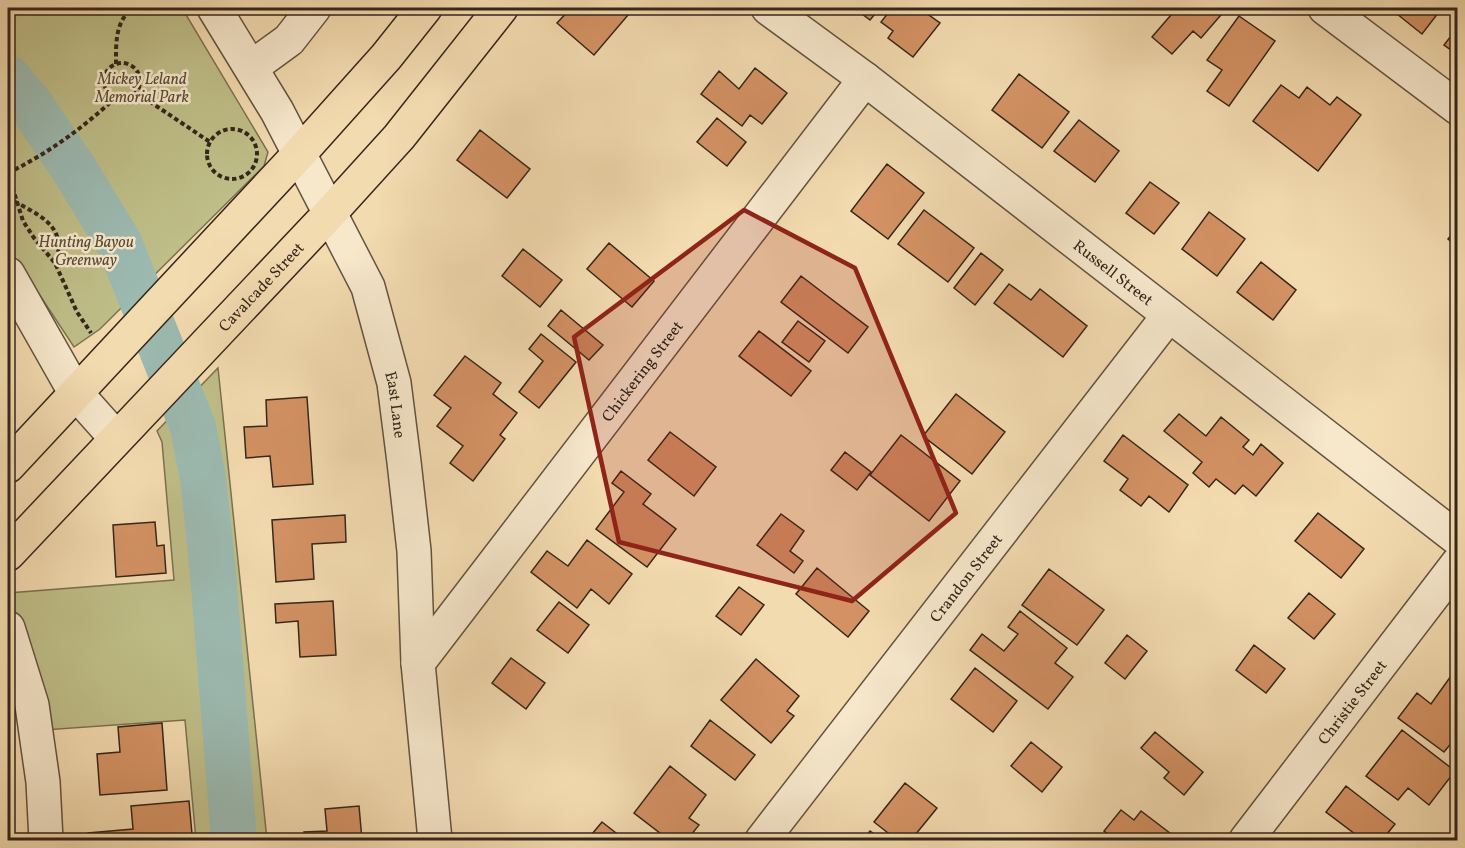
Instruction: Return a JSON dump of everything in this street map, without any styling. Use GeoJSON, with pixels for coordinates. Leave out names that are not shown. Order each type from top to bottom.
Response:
{"type":"FeatureCollection","features":[{"type":"Feature","properties":{"kind":"main road"},"geometry":{"type":"LineString","coordinates":[[8,466],[75,392],[107,342],[183,278],[386,57],[424,8]]}},
{"type":"Feature","properties":{"kind":"main road","name":"Cavalcade Street"},"geometry":{"type":"LineString","coordinates":[[8,554],[399,137],[501,8]]}},
{"type":"Feature","properties":{"kind":"street","name":"East Lane"},"geometry":{"type":"LineString","coordinates":[[214,8],[252,66],[300,153],[368,287],[394,383],[414,551],[418,663],[435,840]]}},
{"type":"Feature","properties":{"kind":"street"},"geometry":{"type":"LineString","coordinates":[[252,66],[289,40],[315,8]]}},
{"type":"Feature","properties":{"kind":"street","name":"Russell Street"},"geometry":{"type":"LineString","coordinates":[[768,8],[865,79],[1458,538]]}},
{"type":"Feature","properties":{"kind":"street"},"geometry":{"type":"LineString","coordinates":[[1325,8],[1458,108]]}},
{"type":"Feature","properties":{"kind":"street","name":"Chickering Street"},"geometry":{"type":"LineString","coordinates":[[418,663],[865,79]]}},
{"type":"Feature","properties":{"kind":"street"},"geometry":{"type":"LineString","coordinates":[[8,274],[75,392],[116,438]]}},
{"type":"Feature","properties":{"kind":"street","name":"Crandon Street"},"geometry":{"type":"LineString","coordinates":[[762,840],[1169,315]]}},
{"type":"Feature","properties":{"kind":"street","name":"Christie Street"},"geometry":{"type":"LineString","coordinates":[[1246,840],[1458,563]]}},
{"type":"Feature","properties":{"kind":"street"},"geometry":{"type":"LineString","coordinates":[[8,628],[32,705],[43,782],[46,840]]}},
{"type":"Feature","properties":{"kind":"path"},"geometry":{"type":"LineString","coordinates":[[116,64],[119,26],[124,14],[133,8]]}},
{"type":"Feature","properties":{"kind":"path"},"geometry":{"type":"LineString","coordinates":[[116,64],[131,65],[141,80],[137,93],[126,99],[115,98],[106,90],[104,82],[108,70],[116,64]]}},
{"type":"Feature","properties":{"kind":"path"},"geometry":{"type":"LineString","coordinates":[[137,93],[210,142]]}},
{"type":"Feature","properties":{"kind":"path"},"geometry":{"type":"LineString","coordinates":[[107,342],[77,312],[55,263],[23,221],[8,173],[26,164],[82,127],[115,98]]}},
{"type":"Feature","properties":{"kind":"path"},"geometry":{"type":"LineString","coordinates":[[223,130],[244,131],[257,147],[256,164],[240,179],[231,180],[219,177],[211,169],[207,158],[207,148],[210,142],[223,130]]}},
{"type":"Feature","properties":{"kind":"path"},"geometry":{"type":"LineString","coordinates":[[8,198],[42,216],[50,224],[59,245],[59,254],[55,263]]}},
{"type":"Feature","properties":{"kind":"highlighted area"},"geometry":{"type":"Polygon","coordinates":[[[744,210],[855,268],[956,513],[852,601],[619,542],[574,337],[744,210]]]}},
{"type":"Feature","properties":{"kind":"green space"},"geometry":{"type":"Polygon","coordinates":[[[8,8],[182,8],[268,152],[264,166],[100,329],[74,347],[8,247],[8,8]]]}},
{"type":"Feature","properties":{"kind":"green space"},"geometry":{"type":"Polygon","coordinates":[[[218,368],[267,840],[196,840],[185,720],[44,730],[8,593],[174,580],[162,442],[157,431],[218,368]]]}},
{"type":"Feature","properties":{"kind":"building"},"geometry":{"type":"Polygon","coordinates":[[[571,8],[634,8],[594,55],[557,23],[571,8]]]}},
{"type":"Feature","properties":{"kind":"building"},"geometry":{"type":"Polygon","coordinates":[[[854,8],[880,8],[870,20],[854,8]]]}},
{"type":"Feature","properties":{"kind":"building"},"geometry":{"type":"Polygon","coordinates":[[[892,8],[919,8],[940,23],[913,57],[888,38],[893,31],[881,22],[892,8]]]}},
{"type":"Feature","properties":{"kind":"building"},"geometry":{"type":"Polygon","coordinates":[[[1177,8],[1227,8],[1201,38],[1193,31],[1172,54],[1152,37],[1177,8]]]}},
{"type":"Feature","properties":{"kind":"building"},"geometry":{"type":"Polygon","coordinates":[[[1402,8],[1442,8],[1422,34],[1397,14],[1402,8]]]}},
{"type":"Feature","properties":{"kind":"building"},"geometry":{"type":"Polygon","coordinates":[[[1239,16],[1275,41],[1229,106],[1207,91],[1222,70],[1207,60],[1239,16]]]}},
{"type":"Feature","properties":{"kind":"building"},"geometry":{"type":"Polygon","coordinates":[[[1458,27],[1458,55],[1444,45],[1458,27]]]}},
{"type":"Feature","properties":{"kind":"building"},"geometry":{"type":"Polygon","coordinates":[[[755,68],[787,93],[762,124],[750,115],[742,126],[701,94],[719,71],[739,89],[755,68]]]}},
{"type":"Feature","properties":{"kind":"building"},"geometry":{"type":"Polygon","coordinates":[[[1019,74],[1069,112],[1042,148],[992,110],[1019,74]]]}},
{"type":"Feature","properties":{"kind":"building"},"geometry":{"type":"Polygon","coordinates":[[[1281,85],[1299,98],[1307,87],[1330,105],[1337,97],[1361,115],[1318,171],[1253,121],[1281,85]]]}},
{"type":"Feature","properties":{"kind":"building"},"geometry":{"type":"Polygon","coordinates":[[[717,118],[746,142],[727,166],[697,142],[717,118]]]}},
{"type":"Feature","properties":{"kind":"building"},"geometry":{"type":"Polygon","coordinates":[[[1079,120],[1119,151],[1095,182],[1054,151],[1079,120]]]}},
{"type":"Feature","properties":{"kind":"building"},"geometry":{"type":"Polygon","coordinates":[[[480,130],[530,169],[507,198],[457,160],[480,130]]]}},
{"type":"Feature","properties":{"kind":"building"},"geometry":{"type":"Polygon","coordinates":[[[887,164],[924,193],[888,239],[851,211],[887,164]]]}},
{"type":"Feature","properties":{"kind":"building"},"geometry":{"type":"Polygon","coordinates":[[[1150,182],[1179,203],[1154,234],[1126,213],[1150,182]]]}},
{"type":"Feature","properties":{"kind":"building"},"geometry":{"type":"Polygon","coordinates":[[[924,210],[974,248],[948,282],[898,244],[924,210]]]}},
{"type":"Feature","properties":{"kind":"building"},"geometry":{"type":"Polygon","coordinates":[[[1209,212],[1245,239],[1217,276],[1182,249],[1209,212]]]}},
{"type":"Feature","properties":{"kind":"building"},"geometry":{"type":"Polygon","coordinates":[[[1458,228],[1458,248],[1448,239],[1458,228]]]}},
{"type":"Feature","properties":{"kind":"building"},"geometry":{"type":"Polygon","coordinates":[[[609,243],[654,281],[632,307],[587,269],[609,243]]]}},
{"type":"Feature","properties":{"kind":"building"},"geometry":{"type":"Polygon","coordinates":[[[523,249],[562,280],[540,307],[502,276],[523,249]]]}},
{"type":"Feature","properties":{"kind":"building"},"geometry":{"type":"Polygon","coordinates":[[[981,253],[1003,270],[975,305],[954,288],[981,253]]]}},
{"type":"Feature","properties":{"kind":"building"},"geometry":{"type":"Polygon","coordinates":[[[1261,262],[1296,290],[1273,320],[1237,292],[1261,262]]]}},
{"type":"Feature","properties":{"kind":"building"},"geometry":{"type":"Polygon","coordinates":[[[801,276],[868,327],[848,353],[781,302],[801,276]]]}},
{"type":"Feature","properties":{"kind":"building"},"geometry":{"type":"Polygon","coordinates":[[[1009,284],[1031,300],[1040,289],[1087,326],[1063,357],[994,303],[1009,284]]]}},
{"type":"Feature","properties":{"kind":"building"},"geometry":{"type":"Polygon","coordinates":[[[561,310],[603,345],[589,360],[548,326],[561,310]]]}},
{"type":"Feature","properties":{"kind":"building"},"geometry":{"type":"Polygon","coordinates":[[[798,321],[825,341],[809,362],[782,342],[798,321]]]}},
{"type":"Feature","properties":{"kind":"building"},"geometry":{"type":"Polygon","coordinates":[[[759,331],[811,371],[791,396],[739,356],[759,331]]]}},
{"type":"Feature","properties":{"kind":"building"},"geometry":{"type":"Polygon","coordinates":[[[541,334],[576,362],[539,408],[519,392],[543,361],[529,349],[541,334]]]}},
{"type":"Feature","properties":{"kind":"building"},"geometry":{"type":"Polygon","coordinates":[[[465,356],[501,383],[493,394],[517,413],[500,435],[505,439],[473,481],[450,463],[463,446],[437,426],[451,408],[434,395],[465,356]]]}},
{"type":"Feature","properties":{"kind":"building"},"geometry":{"type":"Polygon","coordinates":[[[956,394],[1005,432],[972,474],[923,436],[956,394]]]}},
{"type":"Feature","properties":{"kind":"building"},"geometry":{"type":"Polygon","coordinates":[[[307,397],[313,484],[273,487],[270,456],[246,458],[244,427],[267,426],[266,400],[307,397]]]}},
{"type":"Feature","properties":{"kind":"building"},"geometry":{"type":"Polygon","coordinates":[[[1179,414],[1206,436],[1221,417],[1249,440],[1243,447],[1253,455],[1261,444],[1283,463],[1256,496],[1243,485],[1235,494],[1216,479],[1209,487],[1193,473],[1202,462],[1164,431],[1179,414]]]}},
{"type":"Feature","properties":{"kind":"building"},"geometry":{"type":"Polygon","coordinates":[[[670,432],[716,467],[694,496],[648,460],[670,432]]]}},
{"type":"Feature","properties":{"kind":"building"},"geometry":{"type":"Polygon","coordinates":[[[901,435],[960,481],[929,521],[870,475],[901,435]]]}},
{"type":"Feature","properties":{"kind":"building"},"geometry":{"type":"Polygon","coordinates":[[[1123,435],[1188,485],[1169,512],[1149,496],[1141,506],[1120,490],[1128,479],[1104,461],[1123,435]]]}},
{"type":"Feature","properties":{"kind":"building"},"geometry":{"type":"Polygon","coordinates":[[[845,452],[871,472],[857,490],[831,470],[845,452]]]}},
{"type":"Feature","properties":{"kind":"building"},"geometry":{"type":"Polygon","coordinates":[[[621,471],[651,494],[643,504],[676,529],[647,567],[596,529],[624,492],[612,483],[621,471]]]}},
{"type":"Feature","properties":{"kind":"building"},"geometry":{"type":"Polygon","coordinates":[[[1318,513],[1364,549],[1341,578],[1295,541],[1318,513]]]}},
{"type":"Feature","properties":{"kind":"building"},"geometry":{"type":"Polygon","coordinates":[[[781,514],[804,531],[790,551],[803,561],[794,573],[757,545],[781,514]]]}},
{"type":"Feature","properties":{"kind":"building"},"geometry":{"type":"Polygon","coordinates":[[[345,515],[346,542],[312,544],[314,579],[276,582],[272,520],[345,515]]]}},
{"type":"Feature","properties":{"kind":"building"},"geometry":{"type":"Polygon","coordinates":[[[155,522],[157,546],[164,545],[166,573],[116,577],[113,525],[155,522]]]}},
{"type":"Feature","properties":{"kind":"building"},"geometry":{"type":"Polygon","coordinates":[[[587,540],[632,574],[609,604],[591,589],[577,608],[531,572],[547,551],[568,566],[587,540]]]}},
{"type":"Feature","properties":{"kind":"building"},"geometry":{"type":"Polygon","coordinates":[[[817,568],[869,611],[848,637],[796,594],[817,568]]]}},
{"type":"Feature","properties":{"kind":"building"},"geometry":{"type":"Polygon","coordinates":[[[1049,569],[1104,610],[1077,645],[1022,605],[1049,569]]]}},
{"type":"Feature","properties":{"kind":"building"},"geometry":{"type":"Polygon","coordinates":[[[739,587],[764,605],[741,635],[716,616],[739,587]]]}},
{"type":"Feature","properties":{"kind":"building"},"geometry":{"type":"Polygon","coordinates":[[[1309,593],[1335,614],[1314,639],[1288,618],[1309,593]]]}},
{"type":"Feature","properties":{"kind":"building"},"geometry":{"type":"Polygon","coordinates":[[[333,601],[336,655],[300,657],[298,621],[276,623],[275,604],[333,601]]]}},
{"type":"Feature","properties":{"kind":"building"},"geometry":{"type":"Polygon","coordinates":[[[559,602],[589,625],[568,653],[537,630],[559,602]]]}},
{"type":"Feature","properties":{"kind":"building"},"geometry":{"type":"Polygon","coordinates":[[[1020,611],[1067,648],[1055,663],[1073,677],[1048,709],[970,650],[982,634],[1004,651],[1018,634],[1008,627],[1020,611]]]}},
{"type":"Feature","properties":{"kind":"building"},"geometry":{"type":"Polygon","coordinates":[[[1127,635],[1147,651],[1125,679],[1105,663],[1127,635]]]}},
{"type":"Feature","properties":{"kind":"building"},"geometry":{"type":"Polygon","coordinates":[[[1254,645],[1285,669],[1266,693],[1236,670],[1254,645]]]}},
{"type":"Feature","properties":{"kind":"building"},"geometry":{"type":"Polygon","coordinates":[[[511,658],[545,683],[526,709],[492,683],[511,658]]]}},
{"type":"Feature","properties":{"kind":"building"},"geometry":{"type":"Polygon","coordinates":[[[756,659],[799,696],[787,711],[794,716],[771,743],[721,700],[756,659]]]}},
{"type":"Feature","properties":{"kind":"building"},"geometry":{"type":"Polygon","coordinates":[[[975,668],[1017,701],[993,732],[951,699],[975,668]]]}},
{"type":"Feature","properties":{"kind":"building"},"geometry":{"type":"Polygon","coordinates":[[[1451,676],[1458,680],[1458,735],[1444,752],[1398,718],[1417,693],[1431,704],[1451,676]]]}},
{"type":"Feature","properties":{"kind":"building"},"geometry":{"type":"Polygon","coordinates":[[[710,720],[755,755],[735,780],[691,746],[710,720]]]}},
{"type":"Feature","properties":{"kind":"building"},"geometry":{"type":"Polygon","coordinates":[[[162,723],[167,790],[100,795],[97,754],[120,752],[118,727],[162,723]]]}},
{"type":"Feature","properties":{"kind":"building"},"geometry":{"type":"Polygon","coordinates":[[[1402,730],[1455,771],[1429,805],[1408,788],[1398,800],[1366,776],[1402,730]]]}},
{"type":"Feature","properties":{"kind":"building"},"geometry":{"type":"Polygon","coordinates":[[[1155,732],[1203,772],[1184,795],[1164,778],[1169,772],[1141,748],[1155,732]]]}},
{"type":"Feature","properties":{"kind":"building"},"geometry":{"type":"Polygon","coordinates":[[[1031,742],[1062,767],[1042,792],[1011,766],[1031,742]]]}},
{"type":"Feature","properties":{"kind":"building"},"geometry":{"type":"Polygon","coordinates":[[[670,766],[706,795],[689,818],[699,825],[687,840],[669,840],[634,813],[670,766]]]}},
{"type":"Feature","properties":{"kind":"building"},"geometry":{"type":"Polygon","coordinates":[[[905,783],[937,808],[911,840],[897,840],[874,822],[905,783]]]}},
{"type":"Feature","properties":{"kind":"building"},"geometry":{"type":"Polygon","coordinates":[[[1346,786],[1395,824],[1382,840],[1363,840],[1326,812],[1346,786]]]}},
{"type":"Feature","properties":{"kind":"building"},"geometry":{"type":"Polygon","coordinates":[[[189,801],[192,834],[168,836],[169,840],[88,840],[88,833],[133,829],[131,806],[189,801]]]}},
{"type":"Feature","properties":{"kind":"building"},"geometry":{"type":"Polygon","coordinates":[[[359,806],[362,840],[305,840],[304,832],[327,831],[325,809],[359,806]]]}},
{"type":"Feature","properties":{"kind":"building"},"geometry":{"type":"Polygon","coordinates":[[[1121,810],[1134,820],[1141,811],[1175,837],[1173,840],[1116,840],[1104,831],[1121,810]]]}},
{"type":"Feature","properties":{"kind":"building"},"geometry":{"type":"Polygon","coordinates":[[[602,822],[625,840],[587,840],[602,822]]]}},
{"type":"Feature","properties":{"kind":"building"},"geometry":{"type":"Polygon","coordinates":[[[870,831],[883,840],[863,840],[870,831]]]}},
{"type":"Feature","properties":{"kind":"waterway"},"geometry":{"type":"LineString","coordinates":[[8,78],[29,103],[74,169],[119,243],[193,427],[203,478],[213,573],[234,840]]}},
{"type":"Feature","properties":{"kind":"park label","name":"Mickey Leland Memorial Park"},"geometry":{"type":"Point","coordinates":[142,87]}},
{"type":"Feature","properties":{"kind":"park label","name":"Hunting Bayou Greenway"},"geometry":{"type":"Point","coordinates":[86,250]}}]}
